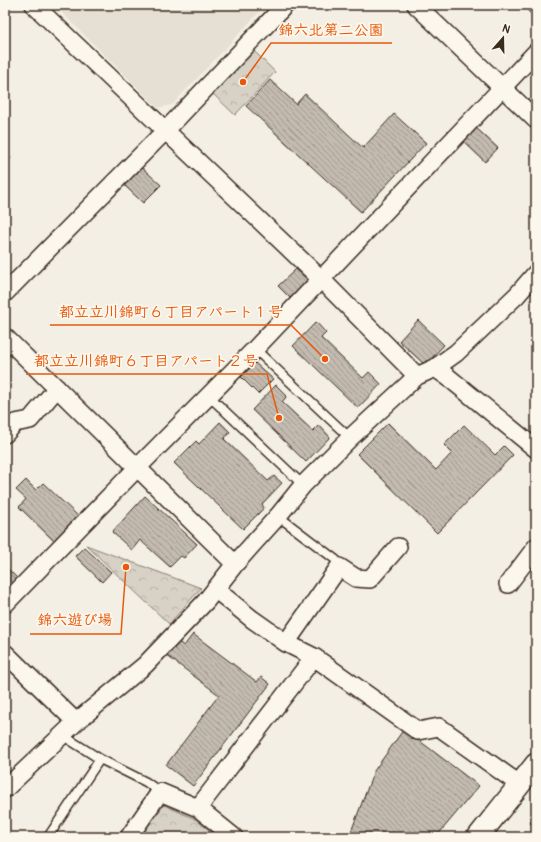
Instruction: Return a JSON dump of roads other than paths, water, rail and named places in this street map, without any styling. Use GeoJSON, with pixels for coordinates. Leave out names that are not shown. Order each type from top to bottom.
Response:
{"type":"FeatureCollection","features":[{"type":"Feature","properties":{"kind":"street"},"geometry":{"type":"LineString","coordinates":[[34,5],[322,280],[417,376]]}},
{"type":"Feature","properties":{"kind":"street"},"geometry":{"type":"LineString","coordinates":[[5,293],[166,130],[285,5]]}},
{"type":"Feature","properties":{"kind":"street"},"geometry":{"type":"LineString","coordinates":[[416,5],[536,120]]}},
{"type":"Feature","properties":{"kind":"street"},"geometry":{"type":"LineString","coordinates":[[5,604],[322,280],[536,52]]}},
{"type":"Feature","properties":{"kind":"street"},"geometry":{"type":"LineString","coordinates":[[5,789],[76,722],[146,664],[206,601],[235,564],[278,516],[303,485],[350,438],[417,376],[435,368],[456,353],[517,295],[536,274]]}},
{"type":"Feature","properties":{"kind":"street"},"geometry":{"type":"LineString","coordinates":[[5,337],[235,564]]}},
{"type":"Feature","properties":{"kind":"street"},"geometry":{"type":"LineString","coordinates":[[435,368],[536,449]]}},
{"type":"Feature","properties":{"kind":"street"},"geometry":{"type":"LineString","coordinates":[[5,434],[15,423],[30,420],[57,388]]}},
{"type":"Feature","properties":{"kind":"street"},"geometry":{"type":"LineString","coordinates":[[286,643],[339,567],[356,578],[370,579],[398,547]]}},
{"type":"Feature","properties":{"kind":"street"},"geometry":{"type":"LineString","coordinates":[[508,584],[536,547]]}},
{"type":"Feature","properties":{"kind":"street"},"geometry":{"type":"LineString","coordinates":[[215,589],[252,619],[286,643],[314,657],[418,730],[439,726],[519,784]]}},
{"type":"Feature","properties":{"kind":"street"},"geometry":{"type":"LineString","coordinates":[[5,653],[76,722]]}},
{"type":"Feature","properties":{"kind":"street"},"geometry":{"type":"LineString","coordinates":[[198,808],[314,657]]}},
{"type":"Feature","properties":{"kind":"street"},"geometry":{"type":"LineString","coordinates":[[478,837],[536,764]]}},
{"type":"Feature","properties":{"kind":"street"},"geometry":{"type":"LineString","coordinates":[[129,837],[160,792],[198,808],[234,837]]}},
{"type":"Feature","properties":{"kind":"lane"},"geometry":{"type":"LineString","coordinates":[[255,349],[350,438]]}},
{"type":"Feature","properties":{"kind":"lane"},"geometry":{"type":"LineString","coordinates":[[208,396],[303,485]]}},
{"type":"Feature","properties":{"kind":"lane"},"geometry":{"type":"LineString","coordinates":[[278,516],[336,560],[339,567]]}},
{"type":"Feature","properties":{"kind":"lane"},"geometry":{"type":"LineString","coordinates":[[62,735],[100,759],[146,782],[160,792]]}},
{"type":"Feature","properties":{"kind":"lane"},"geometry":{"type":"LineString","coordinates":[[48,837],[100,759]]}},
{"type":"Feature","properties":{"kind":"place","name":"錦六北第二公園"},"geometry":{"type":"Point","coordinates":[243,82]}},
{"type":"Feature","properties":{"kind":"place","name":"都立立川錦町６丁目アパート１号"},"geometry":{"type":"Point","coordinates":[325,359]}},
{"type":"Feature","properties":{"kind":"place","name":"都立立川錦町６丁目アパート２号"},"geometry":{"type":"Point","coordinates":[279,418]}},
{"type":"Feature","properties":{"kind":"place","name":"錦六遊び場"},"geometry":{"type":"Point","coordinates":[126,567]}}]}
